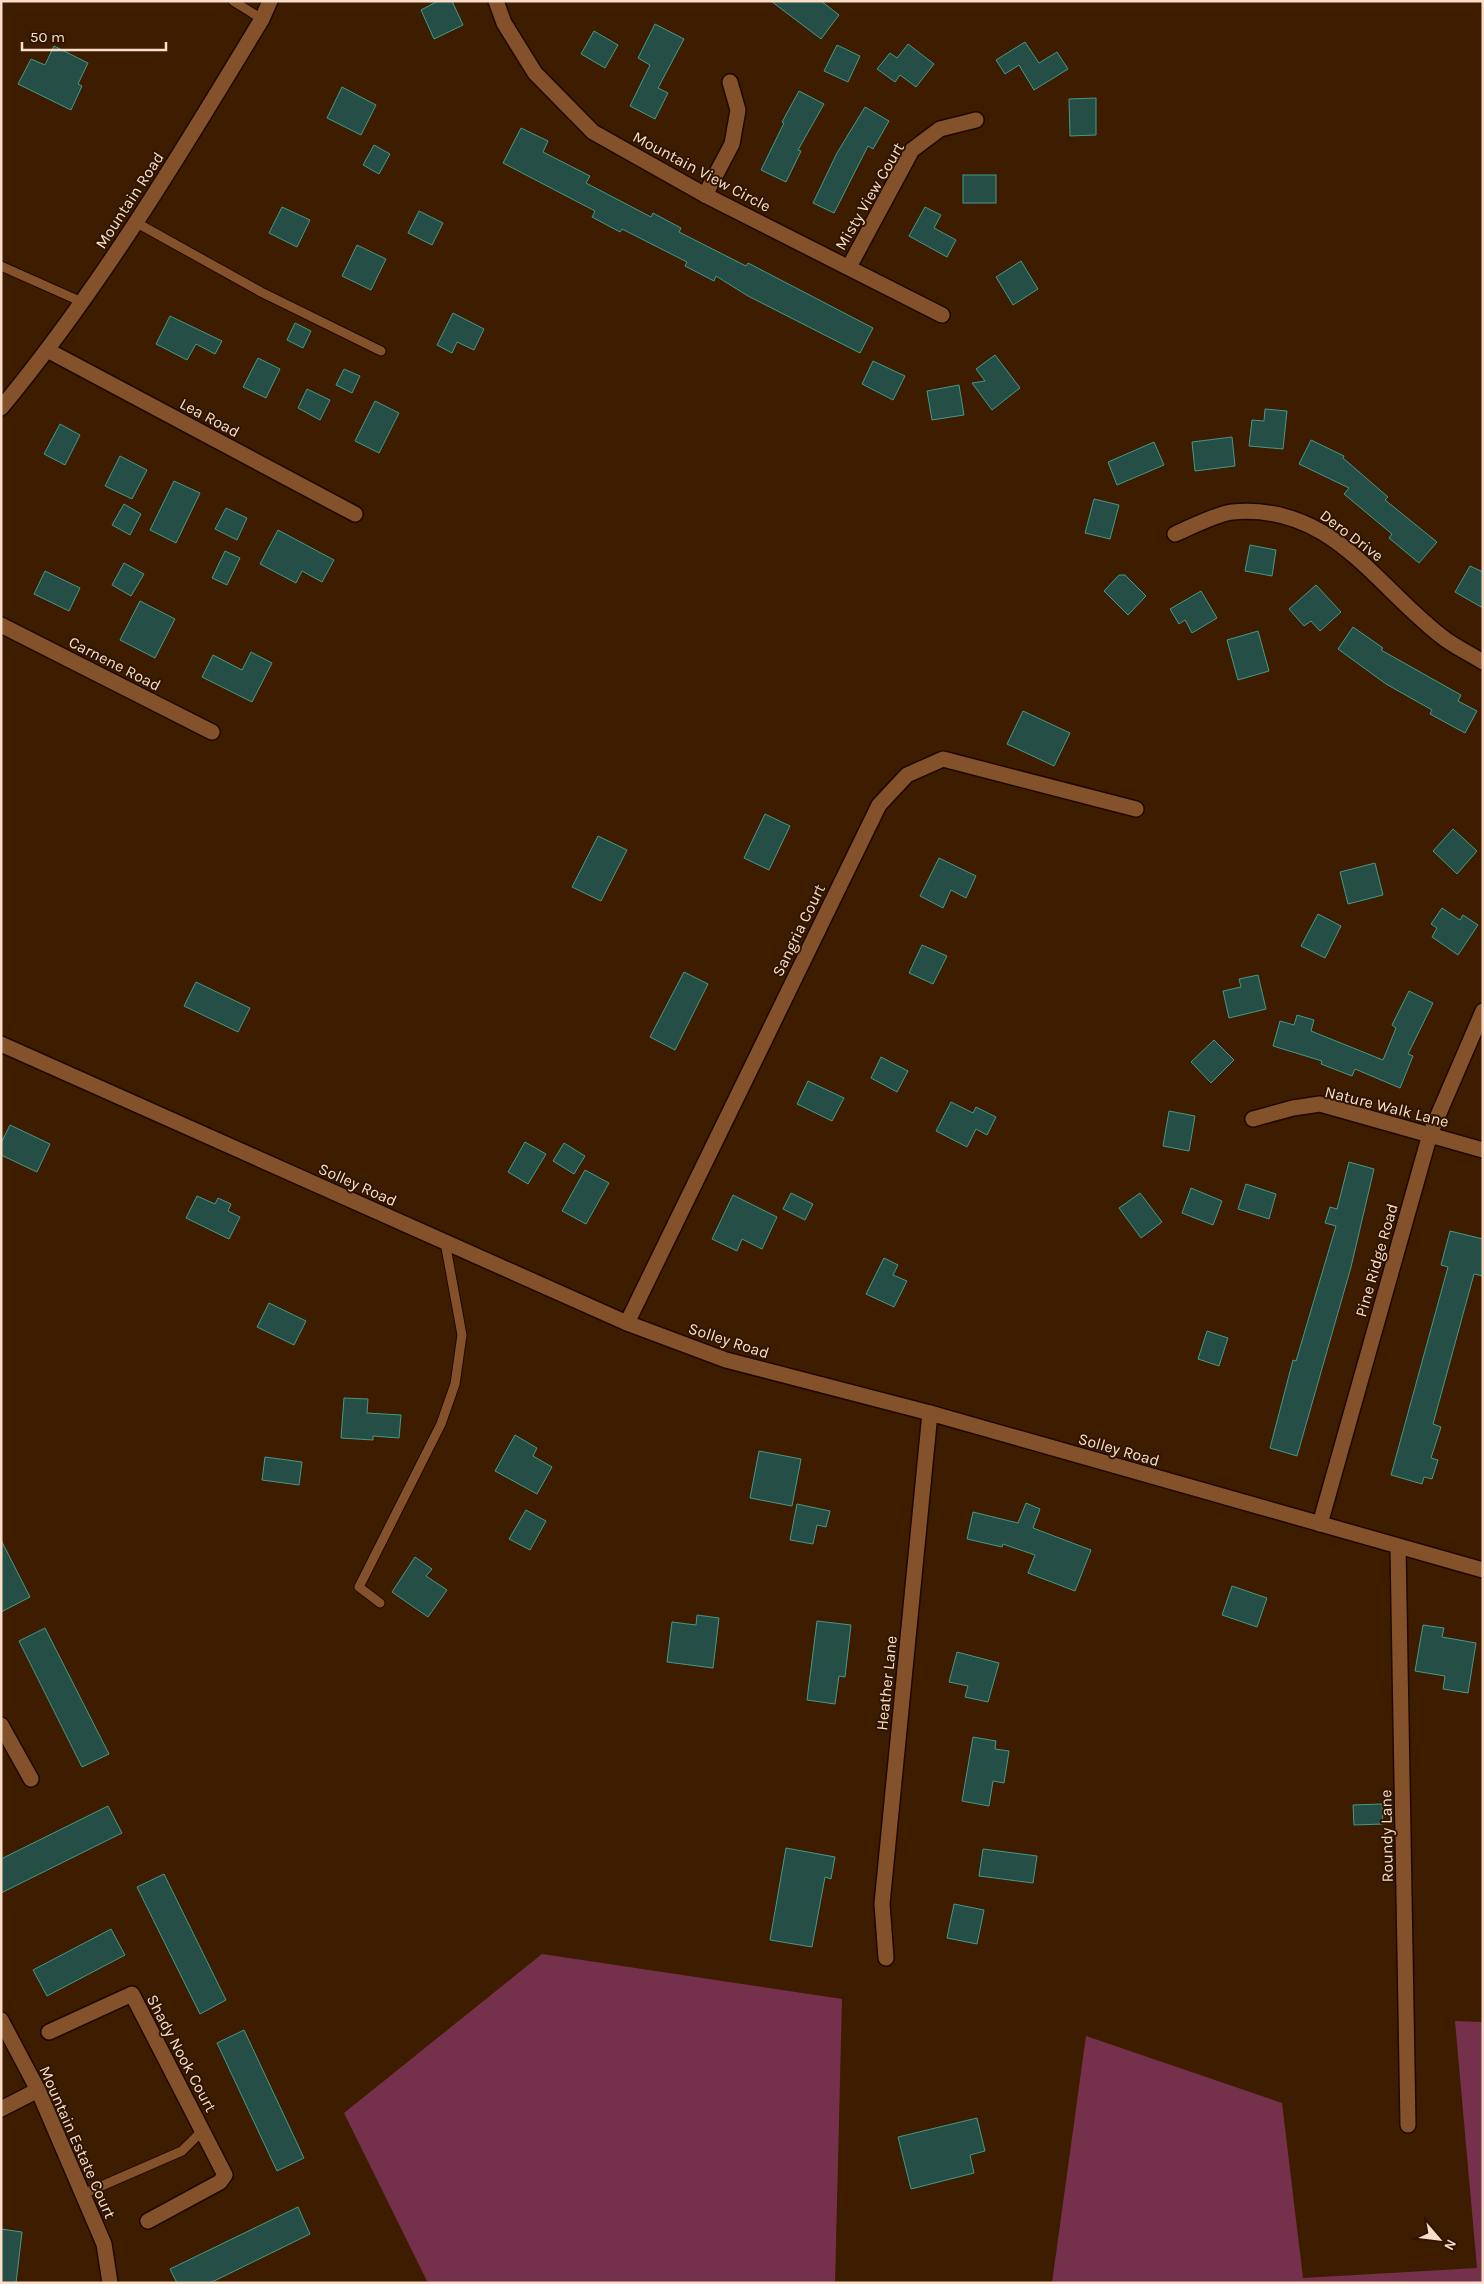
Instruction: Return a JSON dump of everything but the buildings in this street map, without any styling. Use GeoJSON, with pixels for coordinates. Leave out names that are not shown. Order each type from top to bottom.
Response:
{"type":"FeatureCollection","features":[{"type":"Feature","properties":{"kind":"street","name":"Mountain Road"},"geometry":{"type":"LineString","coordinates":[[1,408],[49,351],[137,222],[262,19],[270,1]]}},
{"type":"Feature","properties":{"kind":"street","name":"Mountain View Circle"},"geometry":{"type":"LineString","coordinates":[[496,1],[504,24],[535,73],[593,132],[705,195],[942,315]]}},
{"type":"Feature","properties":{"kind":"street"},"geometry":{"type":"LineString","coordinates":[[705,195],[732,144],[738,110],[730,82]]}},
{"type":"Feature","properties":{"kind":"street","name":"Misty View Court"},"geometry":{"type":"LineString","coordinates":[[849,267],[912,150],[940,129],[976,120]]}},
{"type":"Feature","properties":{"kind":"street","name":"Lea Road"},"geometry":{"type":"LineString","coordinates":[[49,351],[356,514]]}},
{"type":"Feature","properties":{"kind":"street","name":"Dero Drive"},"geometry":{"type":"LineString","coordinates":[[1175,534],[1230,512],[1277,513],[1309,524],[1361,560],[1441,636],[1483,662]]}},
{"type":"Feature","properties":{"kind":"street","name":"Carnene Road"},"geometry":{"type":"LineString","coordinates":[[1,625],[212,732]]}},
{"type":"Feature","properties":{"kind":"street","name":"Sangria Court"},"geometry":{"type":"LineString","coordinates":[[627,1323],[879,805],[907,775],[943,758],[1136,809]]}},
{"type":"Feature","properties":{"kind":"street","name":"Pine Ridge Road"},"geometry":{"type":"LineString","coordinates":[[1320,1524],[1430,1134],[1483,1011]]}},
{"type":"Feature","properties":{"kind":"street","name":"Solley Road"},"geometry":{"type":"LineString","coordinates":[[1,1044],[627,1323],[726,1360],[930,1413],[1483,1570]]}},
{"type":"Feature","properties":{"kind":"street","name":"Nature Walk Lane"},"geometry":{"type":"LineString","coordinates":[[1253,1119],[1293,1108],[1320,1104],[1483,1150]]}},
{"type":"Feature","properties":{"kind":"street","name":"Heather Lane"},"geometry":{"type":"LineString","coordinates":[[886,1958],[882,1904],[930,1413]]}},
{"type":"Feature","properties":{"kind":"street","name":"Roundy Lane"},"geometry":{"type":"LineString","coordinates":[[1398,1547],[1408,2125]]}},
{"type":"Feature","properties":{"kind":"street"},"geometry":{"type":"LineString","coordinates":[[3,1733],[31,1779]]}},
{"type":"Feature","properties":{"kind":"street","name":"Shady Nook Court"},"geometry":{"type":"LineString","coordinates":[[48,2032],[132,1994],[224,2172],[223,2179],[148,2221]]}},
{"type":"Feature","properties":{"kind":"street","name":"Mountain Estate Court"},"geometry":{"type":"LineString","coordinates":[[1,2020],[38,2090],[104,2244],[110,2283]]}},
{"type":"Feature","properties":{"kind":"street"},"geometry":{"type":"LineString","coordinates":[[1,2110],[38,2090]]}},
{"type":"Feature","properties":{"kind":"lane"},"geometry":{"type":"LineString","coordinates":[[233,1],[262,19]]}},
{"type":"Feature","properties":{"kind":"lane"},"geometry":{"type":"LineString","coordinates":[[137,222],[261,292],[381,350]]}},
{"type":"Feature","properties":{"kind":"lane"},"geometry":{"type":"LineString","coordinates":[[1,266],[82,302]]}},
{"type":"Feature","properties":{"kind":"lane"},"geometry":{"type":"LineString","coordinates":[[380,1603],[359,1587],[441,1424],[459,1367],[462,1335],[445,1242]]}},
{"type":"Feature","properties":{"kind":"lane","name":"Shady Nook Court"},"geometry":{"type":"LineString","coordinates":[[82,2194],[182,2151],[203,2130]]}},
{"type":"Feature","properties":{"kind":"shaded area"},"geometry":{"type":"Polygon","coordinates":[[[542,1954],[842,1999],[835,2283],[428,2283],[344,2113],[542,1954]]]}},
{"type":"Feature","properties":{"kind":"shaded area"},"geometry":{"type":"Polygon","coordinates":[[[1455,2021],[1483,2022],[1483,2283],[1052,2283],[1086,2036],[1282,2103],[1303,2278],[1477,2268],[1455,2021]]]}}]}
